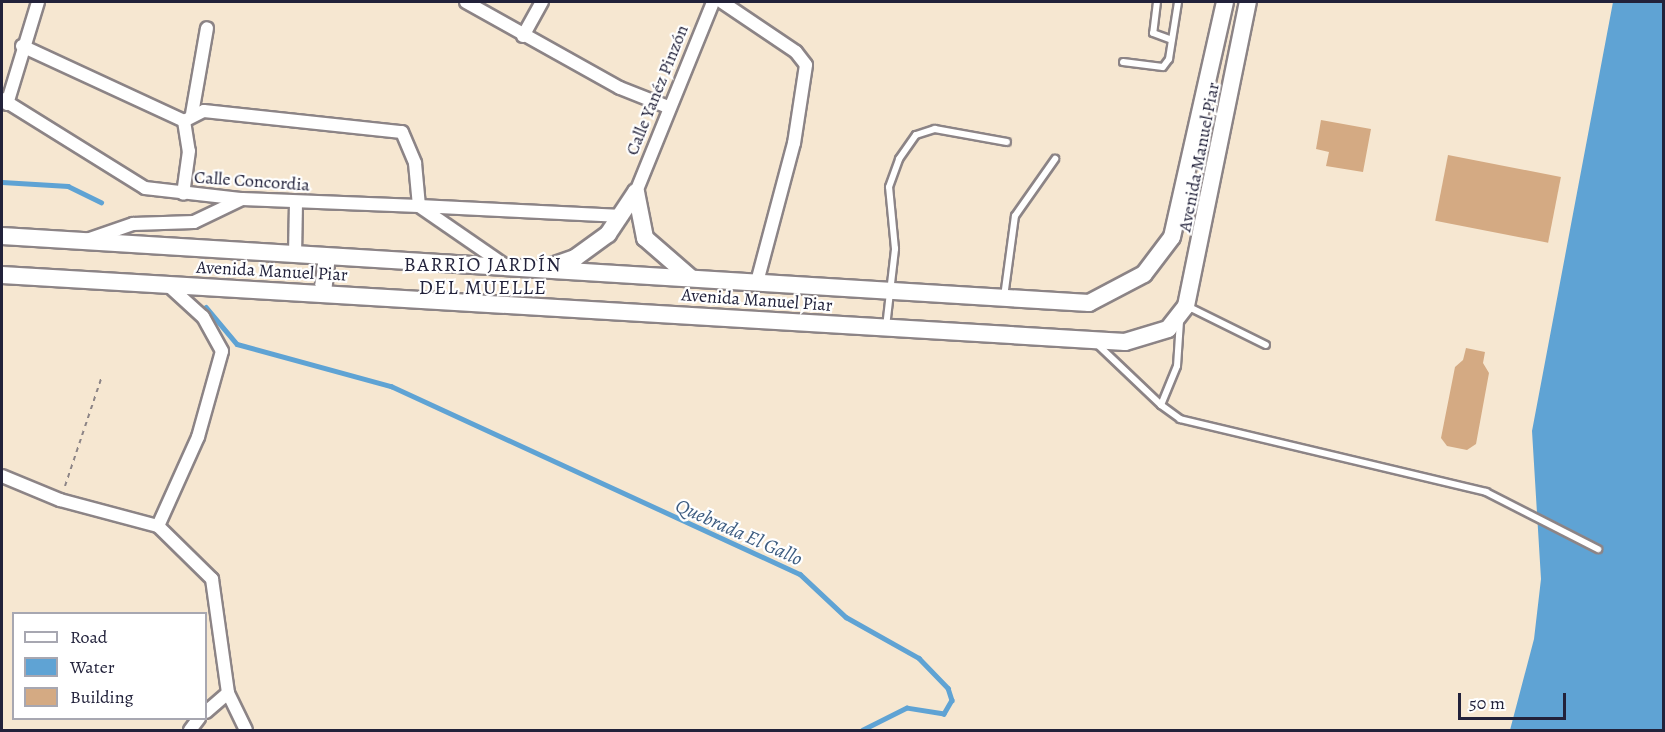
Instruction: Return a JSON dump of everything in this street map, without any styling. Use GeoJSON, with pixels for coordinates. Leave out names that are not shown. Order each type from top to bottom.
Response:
{"type":"FeatureCollection","features":[{"type":"Feature","properties":{"kind":"street"},"geometry":{"type":"LineString","coordinates":[[4,102],[38,2]]}},
{"type":"Feature","properties":{"kind":"street"},"geometry":{"type":"LineString","coordinates":[[466,2],[523,36],[620,88],[668,107]]}},
{"type":"Feature","properties":{"kind":"street"},"geometry":{"type":"LineString","coordinates":[[523,36],[542,2]]}},
{"type":"Feature","properties":{"kind":"street","name":"Calle Yanéz Pinzón"},"geometry":{"type":"LineString","coordinates":[[636,192],[668,107],[713,2]]}},
{"type":"Feature","properties":{"kind":"street"},"geometry":{"type":"LineString","coordinates":[[722,2],[796,52],[806,66],[794,143],[757,282]]}},
{"type":"Feature","properties":{"kind":"street","name":"Avenida Manuel Piar"},"geometry":{"type":"LineString","coordinates":[[2,236],[1089,303],[1128,285],[1162,255],[1181,215],[1225,2]]}},
{"type":"Feature","properties":{"kind":"street","name":"Avenida Manuel Piar"},"geometry":{"type":"LineString","coordinates":[[2,275],[1125,342],[1168,329],[1183,313],[1248,2]]}},
{"type":"Feature","properties":{"kind":"street"},"geometry":{"type":"LineString","coordinates":[[183,194],[189,151],[188,118],[207,28]]}},
{"type":"Feature","properties":{"kind":"street"},"geometry":{"type":"LineString","coordinates":[[22,46],[188,118],[204,111],[402,132],[415,163],[419,206],[507,267]]}},
{"type":"Feature","properties":{"kind":"street","name":"Calle Concordia"},"geometry":{"type":"LineString","coordinates":[[4,102],[145,188],[183,194],[296,203],[419,206],[622,216]]}},
{"type":"Feature","properties":{"kind":"street"},"geometry":{"type":"LineString","coordinates":[[545,269],[592,248],[622,216],[636,192]]}},
{"type":"Feature","properties":{"kind":"street"},"geometry":{"type":"LineString","coordinates":[[636,192],[645,238],[691,278]]}},
{"type":"Feature","properties":{"kind":"street"},"geometry":{"type":"LineString","coordinates":[[87,240],[133,224],[194,222],[242,199]]}},
{"type":"Feature","properties":{"kind":"street"},"geometry":{"type":"LineString","coordinates":[[295,255],[296,203]]}},
{"type":"Feature","properties":{"kind":"street"},"geometry":{"type":"LineString","coordinates":[[323,293],[327,257]]}},
{"type":"Feature","properties":{"kind":"street"},"geometry":{"type":"LineString","coordinates":[[158,526],[198,437],[222,351],[203,317],[168,285]]}},
{"type":"Feature","properties":{"kind":"street"},"geometry":{"type":"LineString","coordinates":[[2,476],[60,501],[158,526],[212,579],[228,693],[246,730]]}},
{"type":"Feature","properties":{"kind":"street"},"geometry":{"type":"LineString","coordinates":[[207,711],[228,693]]}},
{"type":"Feature","properties":{"kind":"lane"},"geometry":{"type":"LineString","coordinates":[[1157,2],[1153,33],[1172,40]]}},
{"type":"Feature","properties":{"kind":"lane"},"geometry":{"type":"LineString","coordinates":[[1123,62],[1163,67],[1172,40],[1178,2]]}},
{"type":"Feature","properties":{"kind":"lane"},"geometry":{"type":"LineString","coordinates":[[886,328],[895,249],[889,187],[916,135],[935,129],[1007,142]]}},
{"type":"Feature","properties":{"kind":"lane"},"geometry":{"type":"LineString","coordinates":[[1004,297],[1016,216],[1054,159]]}},
{"type":"Feature","properties":{"kind":"lane"},"geometry":{"type":"LineString","coordinates":[[1161,405],[1177,366],[1183,313],[1266,345]]}},
{"type":"Feature","properties":{"kind":"lane"},"geometry":{"type":"LineString","coordinates":[[1093,341],[1161,405],[1197,424],[1486,492],[1598,549]]}},
{"type":"Feature","properties":{"kind":"path"},"geometry":{"type":"LineString","coordinates":[[60,501],[101,379]]}},
{"type":"Feature","properties":{"kind":"water"},"geometry":{"type":"Polygon","coordinates":[[[1613,2],[1663,2],[1663,730],[1510,730],[1534,639],[1541,579],[1532,431],[1613,2]]]}},
{"type":"Feature","properties":{"kind":"building"},"geometry":{"type":"Polygon","coordinates":[[[1321,120],[1371,129],[1363,172],[1326,166],[1329,152],[1316,149],[1321,120]]]}},
{"type":"Feature","properties":{"kind":"building"},"geometry":{"type":"Polygon","coordinates":[[[1448,155],[1561,177],[1548,243],[1435,221],[1448,155]]]}},
{"type":"Feature","properties":{"kind":"building"},"geometry":{"type":"Polygon","coordinates":[[[1466,348],[1485,352],[1483,363],[1489,373],[1476,444],[1467,450],[1447,446],[1441,438],[1455,367],[1463,360],[1466,348]]]}},
{"type":"Feature","properties":{"kind":"waterway","name":"Quebrada El Gallo"},"geometry":{"type":"LineString","coordinates":[[2,182],[68,186],[101,202]]}},
{"type":"Feature","properties":{"kind":"waterway","name":"Quebrada El Gallo"},"geometry":{"type":"LineString","coordinates":[[206,307],[237,344],[391,386],[800,574],[846,617],[919,658],[948,688],[952,700],[944,714],[907,708],[863,730]]}},
{"type":"Feature","properties":{"kind":"district","name":"BARRIO JARDÍN DEL MUELLE"},"geometry":{"type":"Point","coordinates":[483,276]}}]}
